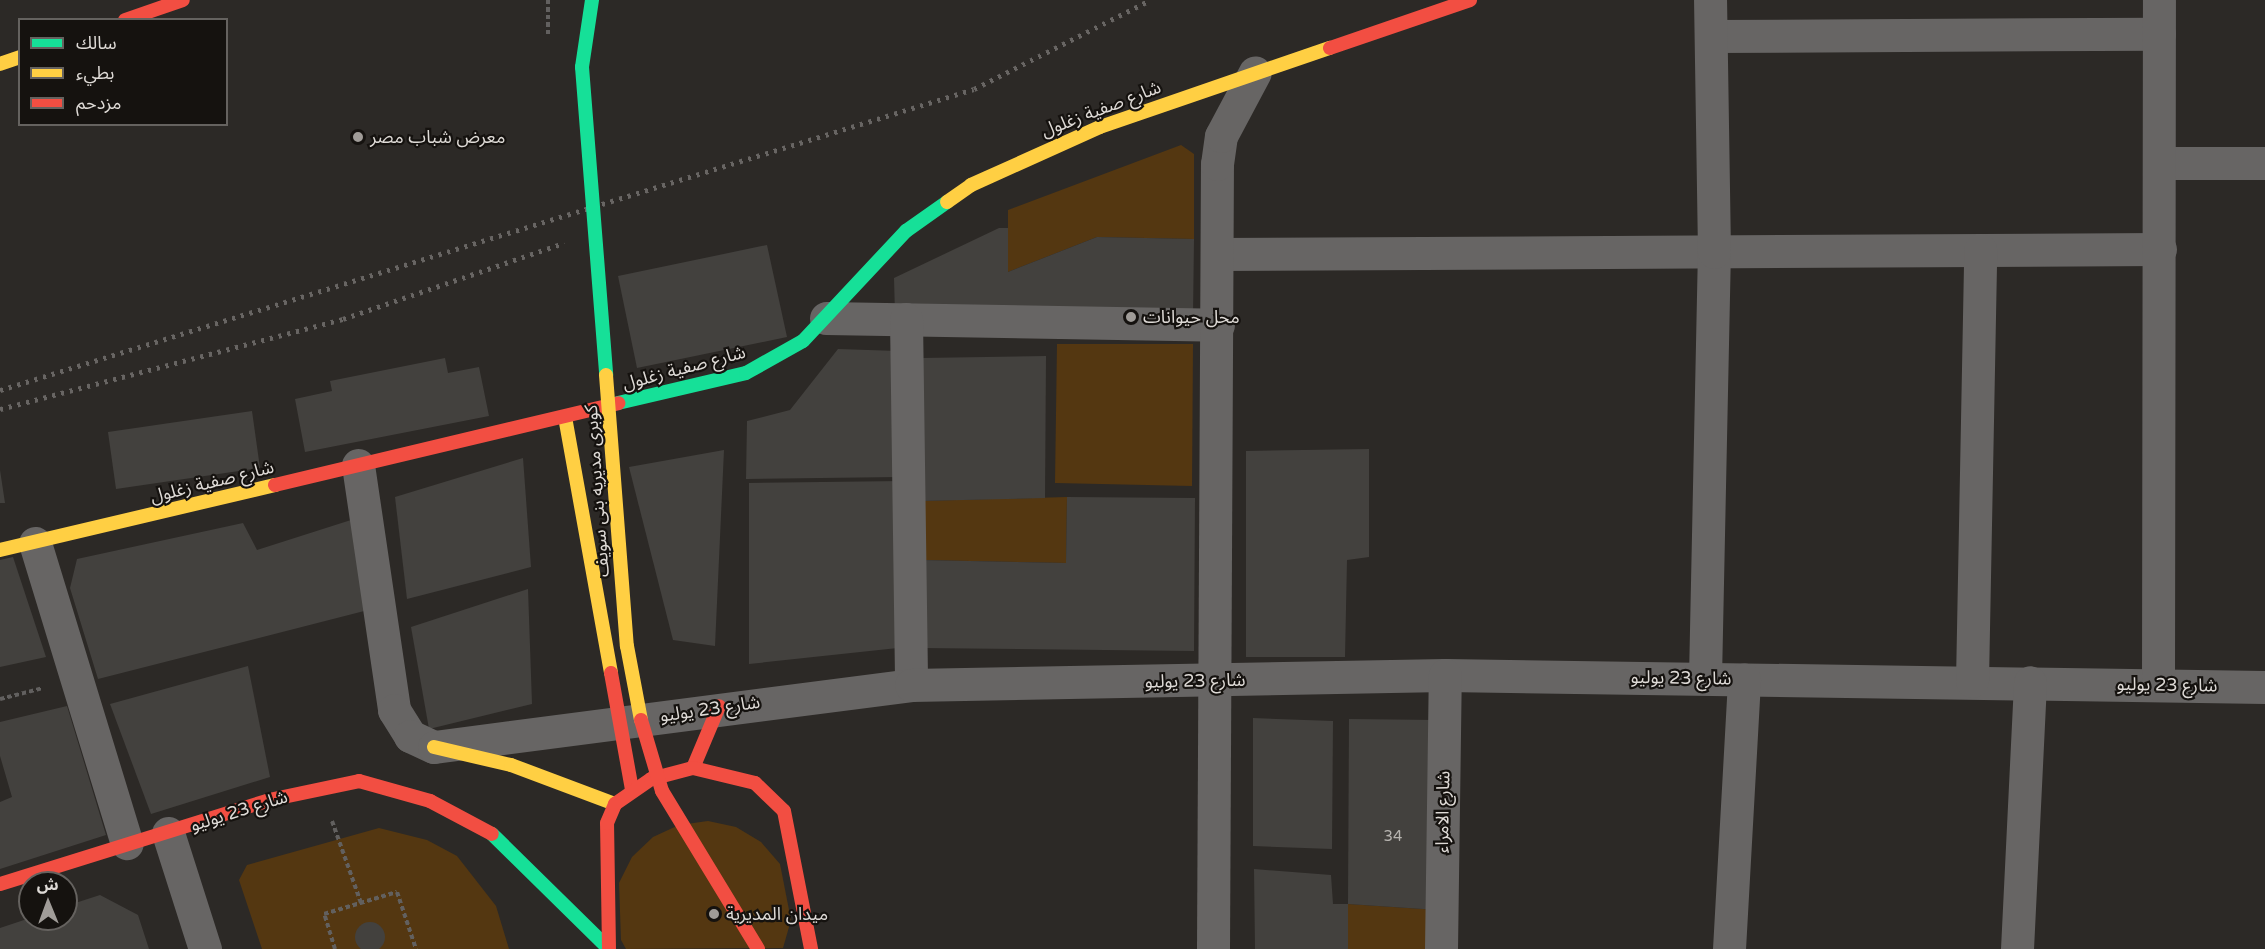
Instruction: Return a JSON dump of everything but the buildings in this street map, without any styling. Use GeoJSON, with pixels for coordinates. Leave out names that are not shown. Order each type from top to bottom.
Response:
{"type":"FeatureCollection","features":[{"type":"Feature","properties":{"kind":"main road"},"geometry":{"type":"LineString","coordinates":[[131,12],[183,0]]}},
{"type":"Feature","properties":{"kind":"main road","name":"كوبرى مديريه بنى سويف"},"geometry":{"type":"LineString","coordinates":[[592,0],[582,67],[627,646],[647,754],[662,791],[758,949]]}},
{"type":"Feature","properties":{"kind":"main road","name":"شارع صفية زغلول"},"geometry":{"type":"LineString","coordinates":[[0,550],[746,373],[802,341],[906,231],[970,185],[1100,127],[1470,0]]}},
{"type":"Feature","properties":{"kind":"main road"},"geometry":{"type":"LineString","coordinates":[[0,64],[18,58]]}},
{"type":"Feature","properties":{"kind":"main road"},"geometry":{"type":"LineString","coordinates":[[599,409],[663,774]]}},
{"type":"Feature","properties":{"kind":"main road"},"geometry":{"type":"LineString","coordinates":[[565,417],[632,790]]}},
{"type":"Feature","properties":{"kind":"main road"},"geometry":{"type":"LineString","coordinates":[[590,560],[625,554]]}},
{"type":"Feature","properties":{"kind":"main road"},"geometry":{"type":"LineString","coordinates":[[693,768],[719,706]]}},
{"type":"Feature","properties":{"kind":"main road"},"geometry":{"type":"LineString","coordinates":[[434,747],[511,765],[615,804]]}},
{"type":"Feature","properties":{"kind":"main road"},"geometry":{"type":"LineString","coordinates":[[609,948],[607,823],[615,804],[632,790],[663,774],[693,768],[755,783],[784,811],[812,949]]}},
{"type":"Feature","properties":{"kind":"main road","name":"شارع 23 يوليو"},"geometry":{"type":"LineString","coordinates":[[0,884],[127,843],[168,833],[320,787],[358,781],[430,801],[479,824],[519,856],[609,948]]}},
{"type":"Feature","properties":{"kind":"street"},"geometry":{"type":"LineString","coordinates":[[1705,678],[1714,252],[1710,0]]}},
{"type":"Feature","properties":{"kind":"street"},"geometry":{"type":"LineString","coordinates":[[2158,684],[2159,0]]}},
{"type":"Feature","properties":{"kind":"street"},"geometry":{"type":"LineString","coordinates":[[1712,36],[2159,34]]}},
{"type":"Feature","properties":{"kind":"street"},"geometry":{"type":"LineString","coordinates":[[1213,949],[1217,254],[1221,136],[1255,72]]}},
{"type":"Feature","properties":{"kind":"street"},"geometry":{"type":"LineString","coordinates":[[2159,163],[2265,163]]}},
{"type":"Feature","properties":{"kind":"street"},"geometry":{"type":"LineString","coordinates":[[1217,254],[2160,249]]}},
{"type":"Feature","properties":{"kind":"street"},"geometry":{"type":"LineString","coordinates":[[1972,681],[1980,250]]}},
{"type":"Feature","properties":{"kind":"street"},"geometry":{"type":"LineString","coordinates":[[826,318],[1218,325]]}},
{"type":"Feature","properties":{"kind":"street"},"geometry":{"type":"LineString","coordinates":[[906,319],[911,685]]}},
{"type":"Feature","properties":{"kind":"street"},"geometry":{"type":"LineString","coordinates":[[358,465],[394,710],[410,736],[434,747]]}},
{"type":"Feature","properties":{"kind":"street"},"geometry":{"type":"LineString","coordinates":[[35,543],[127,843]]}},
{"type":"Feature","properties":{"kind":"street","name":"شارع 23 يوليو"},"geometry":{"type":"LineString","coordinates":[[434,747],[719,706],[911,685],[1445,675],[2265,687]]}},
{"type":"Feature","properties":{"kind":"street","name":"شارع الامراء"},"geometry":{"type":"LineString","coordinates":[[1441,949],[1445,675]]}},
{"type":"Feature","properties":{"kind":"street"},"geometry":{"type":"LineString","coordinates":[[1729,949],[1744,679]]}},
{"type":"Feature","properties":{"kind":"street"},"geometry":{"type":"LineString","coordinates":[[2017,949],[2030,682]]}},
{"type":"Feature","properties":{"kind":"street"},"geometry":{"type":"LineString","coordinates":[[168,833],[205,949]]}},
{"type":"Feature","properties":{"kind":"path"},"geometry":{"type":"LineString","coordinates":[[0,699],[77,680]]}},
{"type":"Feature","properties":{"kind":"path"},"geometry":{"type":"LineString","coordinates":[[320,787],[361,903]]}},
{"type":"Feature","properties":{"kind":"path"},"geometry":{"type":"LineString","coordinates":[[334,949],[324,914],[397,892],[416,949]]}},
{"type":"Feature","properties":{"kind":"shaded area"},"geometry":{"type":"Polygon","coordinates":[[[1181,145],[1194,154],[1194,239],[1097,237],[1008,272],[1008,210],[1181,145]]]}},
{"type":"Feature","properties":{"kind":"shaded area"},"geometry":{"type":"Polygon","coordinates":[[[1057,344],[1193,344],[1192,486],[1055,483],[1057,344]]]}},
{"type":"Feature","properties":{"kind":"shaded area"},"geometry":{"type":"Polygon","coordinates":[[[1067,497],[1066,563],[921,560],[921,501],[1067,497]]]}},
{"type":"Feature","properties":{"kind":"shaded area"},"geometry":{"type":"Polygon","coordinates":[[[708,821],[736,827],[761,842],[780,864],[791,920],[783,948],[626,949],[621,940],[619,883],[632,857],[653,837],[679,825],[708,821]]]}},
{"type":"Feature","properties":{"kind":"shaded area"},"geometry":{"type":"Polygon","coordinates":[[[379,828],[427,840],[457,856],[496,906],[509,949],[262,949],[239,880],[247,865],[379,828]]]}},
{"type":"Feature","properties":{"kind":"shaded area"},"geometry":{"type":"Polygon","coordinates":[[[1348,904],[1438,910],[1436,949],[1348,949],[1348,904]]]}},
{"type":"Feature","properties":{"kind":"railway"},"geometry":{"type":"LineString","coordinates":[[0,390],[974,89],[1150,0]]}},
{"type":"Feature","properties":{"kind":"railway"},"geometry":{"type":"LineString","coordinates":[[0,409],[343,319],[564,243]]}},
{"type":"Feature","properties":{"kind":"traffic: fast"},"geometry":{"type":"LineString","coordinates":[[592,0],[582,67],[606,375]]}},
{"type":"Feature","properties":{"kind":"traffic: fast"},"geometry":{"type":"LineString","coordinates":[[618,403],[746,373],[803,341],[906,231],[947,202]]}},
{"type":"Feature","properties":{"kind":"traffic: fast"},"geometry":{"type":"LineString","coordinates":[[492,834],[608,948]]}},
{"type":"Feature","properties":{"kind":"traffic: slow"},"geometry":{"type":"LineString","coordinates":[[947,202],[971,185],[1100,127],[1330,48]]}},
{"type":"Feature","properties":{"kind":"traffic: slow"},"geometry":{"type":"LineString","coordinates":[[0,64],[18,58]]}},
{"type":"Feature","properties":{"kind":"traffic: slow"},"geometry":{"type":"LineString","coordinates":[[606,375],[627,646],[641,720]]}},
{"type":"Feature","properties":{"kind":"traffic: slow"},"geometry":{"type":"LineString","coordinates":[[565,417],[611,673]]}},
{"type":"Feature","properties":{"kind":"traffic: slow"},"geometry":{"type":"LineString","coordinates":[[0,550],[275,485]]}},
{"type":"Feature","properties":{"kind":"traffic: slow"},"geometry":{"type":"LineString","coordinates":[[434,747],[511,765],[615,804]]}},
{"type":"Feature","properties":{"kind":"traffic: jam"},"geometry":{"type":"LineString","coordinates":[[131,18],[183,0]]}},
{"type":"Feature","properties":{"kind":"traffic: jam"},"geometry":{"type":"LineString","coordinates":[[1330,48],[1470,0]]}},
{"type":"Feature","properties":{"kind":"traffic: jam"},"geometry":{"type":"LineString","coordinates":[[275,485],[618,403]]}},
{"type":"Feature","properties":{"kind":"traffic: jam"},"geometry":{"type":"LineString","coordinates":[[611,673],[632,790]]}},
{"type":"Feature","properties":{"kind":"traffic: jam"},"geometry":{"type":"LineString","coordinates":[[693,768],[719,706]]}},
{"type":"Feature","properties":{"kind":"traffic: jam"},"geometry":{"type":"LineString","coordinates":[[641,720],[662,791],[758,949]]}},
{"type":"Feature","properties":{"kind":"traffic: jam"},"geometry":{"type":"LineString","coordinates":[[609,949],[607,823],[615,804],[651,779],[693,768],[755,783],[784,811],[811,949]]}},
{"type":"Feature","properties":{"kind":"traffic: jam"},"geometry":{"type":"LineString","coordinates":[[0,884],[269,800],[359,781],[430,801],[492,834]]}},
{"type":"Feature","properties":{"kind":"place","name":"معرض شباب مصر"},"geometry":{"type":"Point","coordinates":[358,137]}},
{"type":"Feature","properties":{"kind":"place","name":"محل حيوانات"},"geometry":{"type":"Point","coordinates":[1131,317]}},
{"type":"Feature","properties":{"kind":"place","name":"ميدان المديرية"},"geometry":{"type":"Point","coordinates":[714,914]}}]}
